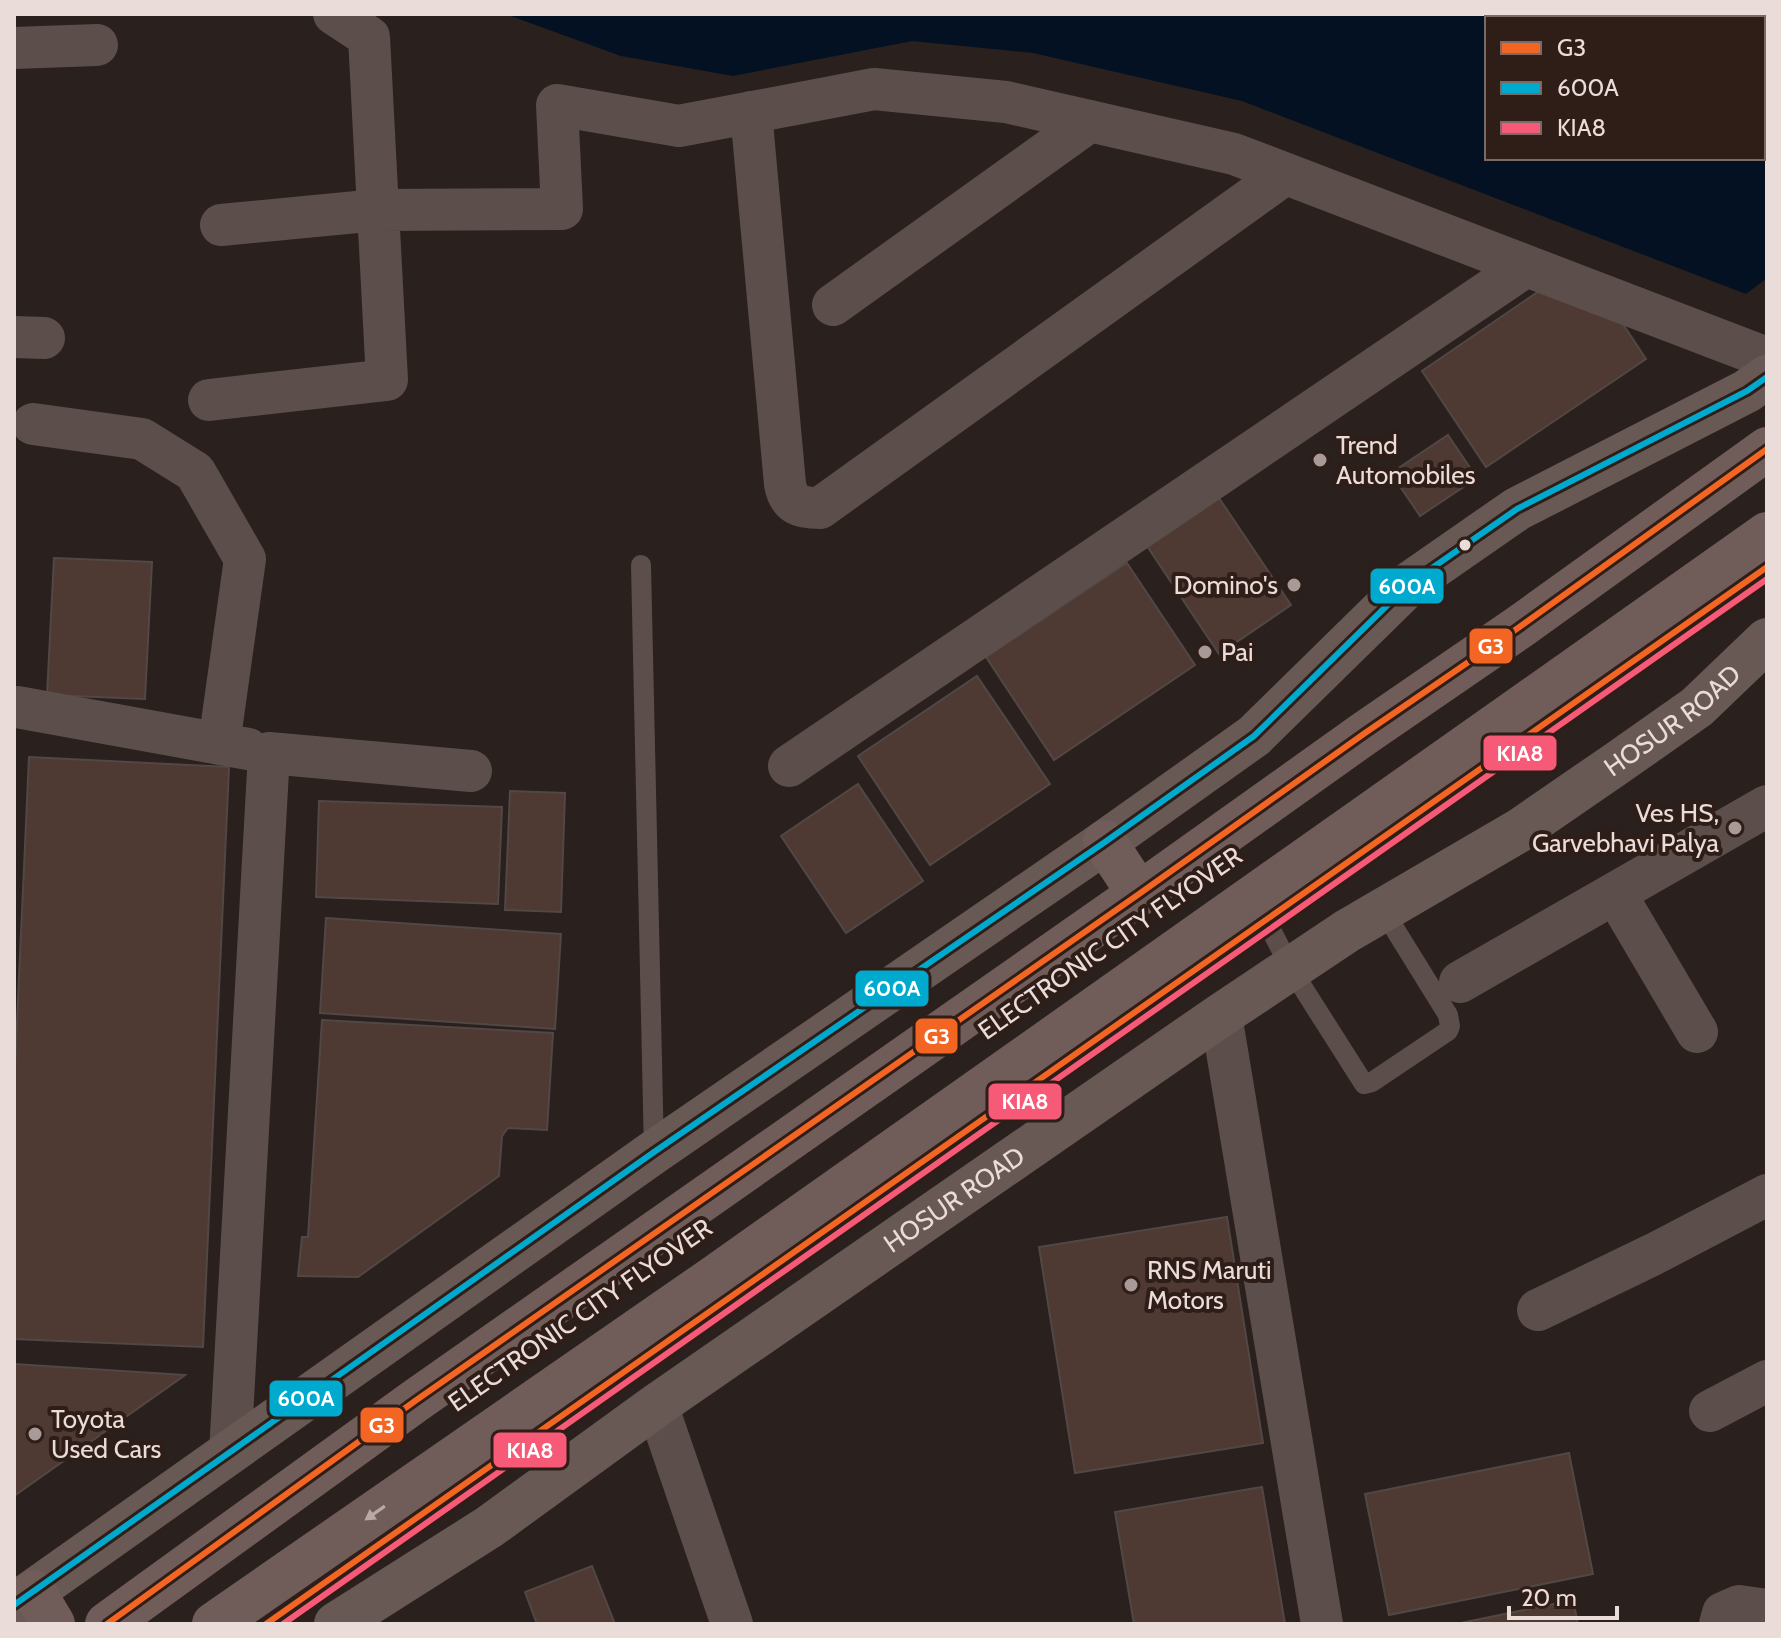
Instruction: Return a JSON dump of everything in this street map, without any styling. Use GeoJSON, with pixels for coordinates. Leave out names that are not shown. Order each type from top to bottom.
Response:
{"type":"FeatureCollection","features":[{"type":"Feature","properties":{"kind":"highway"},"geometry":{"type":"LineString","coordinates":[[107,1624],[415,1401],[1518,628],[1767,449]]}},
{"type":"Feature","properties":{"kind":"highway","name":"ELECTRONIC CITY FLYOVER"},"geometry":{"type":"LineString","coordinates":[[138,1624],[1767,482]]}},
{"type":"Feature","properties":{"kind":"highway","name":"ELECTRONIC CITY FLYOVER"},"geometry":{"type":"LineString","coordinates":[[214,1624],[738,1260],[1767,534]]}},
{"type":"Feature","properties":{"kind":"highway","name":"HOSUR ROAD"},"geometry":{"type":"LineString","coordinates":[[266,1624],[1767,567]]}},
{"type":"Feature","properties":{"kind":"highway"},"geometry":{"type":"LineString","coordinates":[[1105,842],[1139,894]]}},
{"type":"Feature","properties":{"kind":"street"},"geometry":{"type":"LineString","coordinates":[[209,400],[387,380],[369,37],[334,14]]}},
{"type":"Feature","properties":{"kind":"street"},"geometry":{"type":"LineString","coordinates":[[14,48],[97,45]]}},
{"type":"Feature","properties":{"kind":"street"},"geometry":{"type":"LineString","coordinates":[[221,225],[378,210],[562,209],[557,105],[679,126],[874,89],[1006,102],[1234,154],[1767,358]]}},
{"type":"Feature","properties":{"kind":"street"},"geometry":{"type":"LineString","coordinates":[[751,112],[785,484],[790,499],[808,508],[820,508],[1285,174]]}},
{"type":"Feature","properties":{"kind":"street"},"geometry":{"type":"LineString","coordinates":[[833,305],[1090,121]]}},
{"type":"Feature","properties":{"kind":"street"},"geometry":{"type":"LineString","coordinates":[[789,766],[1526,266]]}},
{"type":"Feature","properties":{"kind":"street"},"geometry":{"type":"LineString","coordinates":[[34,1607],[230,1453],[654,1152],[1254,736],[1409,584],[1517,509],[1747,391],[1767,377]]}},
{"type":"Feature","properties":{"kind":"street"},"geometry":{"type":"LineString","coordinates":[[33,424],[142,439],[195,472],[202,484],[245,559],[219,744]]}},
{"type":"Feature","properties":{"kind":"street","name":"HOSUR ROAD"},"geometry":{"type":"LineString","coordinates":[[336,1624],[489,1527],[657,1405],[1221,1015],[1347,931],[1520,830],[1625,758],[1697,707],[1767,640]]}},
{"type":"Feature","properties":{"kind":"street"},"geometry":{"type":"LineString","coordinates":[[17,707],[269,753],[471,771]]}},
{"type":"Feature","properties":{"kind":"street"},"geometry":{"type":"LineString","coordinates":[[230,1453],[269,753]]}},
{"type":"Feature","properties":{"kind":"street"},"geometry":{"type":"LineString","coordinates":[[1460,982],[1767,806]]}},
{"type":"Feature","properties":{"kind":"street"},"geometry":{"type":"LineString","coordinates":[[1615,893],[1697,1032]]}},
{"type":"Feature","properties":{"kind":"street"},"geometry":{"type":"LineString","coordinates":[[1221,1015],[1322,1624]]}},
{"type":"Feature","properties":{"kind":"street"},"geometry":{"type":"LineString","coordinates":[[1538,1310],[1767,1195]]}},
{"type":"Feature","properties":{"kind":"street"},"geometry":{"type":"LineString","coordinates":[[1710,1411],[1767,1381]]}},
{"type":"Feature","properties":{"kind":"street"},"geometry":{"type":"LineString","coordinates":[[657,1405],[732,1624]]}},
{"type":"Feature","properties":{"kind":"street"},"geometry":{"type":"LineString","coordinates":[[1720,1624],[1723,1613],[1739,1606],[1767,1610]]}},
{"type":"Feature","properties":{"kind":"lane"},"geometry":{"type":"LineString","coordinates":[[641,565],[654,1152]]}},
{"type":"Feature","properties":{"kind":"lane"},"geometry":{"type":"LineString","coordinates":[[1266,920],[1291,969],[1364,1084],[1372,1082],[1448,1031],[1450,1026],[1448,1015],[1383,910]]}},
{"type":"Feature","properties":{"kind":"water"},"geometry":{"type":"Polygon","coordinates":[[[505,14],[1767,14],[1767,278],[1746,294],[1242,101],[1033,53],[912,41],[733,76],[621,56],[505,14]]]}},
{"type":"Feature","properties":{"kind":"building"},"geometry":{"type":"Polygon","coordinates":[[[1539,291],[1619,318],[1646,359],[1486,467],[1422,371],[1539,291]]]}},
{"type":"Feature","properties":{"kind":"building"},"geometry":{"type":"Polygon","coordinates":[[[1448,435],[1477,478],[1420,516],[1391,473],[1448,435]]]}},
{"type":"Feature","properties":{"kind":"building"},"geometry":{"type":"Polygon","coordinates":[[[1219,498],[1291,605],[1219,654],[1147,546],[1219,498]]]}},
{"type":"Feature","properties":{"kind":"building"},"geometry":{"type":"Polygon","coordinates":[[[54,558],[152,562],[145,699],[47,695],[54,558]]]}},
{"type":"Feature","properties":{"kind":"building"},"geometry":{"type":"Polygon","coordinates":[[[1127,563],[1195,665],[1054,760],[986,657],[1127,563]]]}},
{"type":"Feature","properties":{"kind":"building"},"geometry":{"type":"Polygon","coordinates":[[[977,676],[1050,784],[930,865],[858,756],[977,676]]]}},
{"type":"Feature","properties":{"kind":"building"},"geometry":{"type":"Polygon","coordinates":[[[29,757],[229,767],[203,1347],[14,1339],[14,1088],[29,757]]]}},
{"type":"Feature","properties":{"kind":"building"},"geometry":{"type":"Polygon","coordinates":[[[858,784],[923,881],[846,933],[781,836],[858,784]]]}},
{"type":"Feature","properties":{"kind":"building"},"geometry":{"type":"Polygon","coordinates":[[[510,791],[565,793],[561,912],[505,910],[510,791]]]}},
{"type":"Feature","properties":{"kind":"building"},"geometry":{"type":"Polygon","coordinates":[[[319,801],[502,807],[498,904],[316,897],[319,801]]]}},
{"type":"Feature","properties":{"kind":"building"},"geometry":{"type":"Polygon","coordinates":[[[326,918],[561,934],[555,1029],[320,1013],[326,918]]]}},
{"type":"Feature","properties":{"kind":"building"},"geometry":{"type":"Polygon","coordinates":[[[322,1020],[553,1033],[547,1130],[508,1128],[502,1136],[499,1176],[358,1277],[298,1276],[302,1237],[308,1237],[322,1020]]]}},
{"type":"Feature","properties":{"kind":"building"},"geometry":{"type":"Polygon","coordinates":[[[1227,1217],[1263,1443],[1075,1473],[1039,1247],[1227,1217]]]}},
{"type":"Feature","properties":{"kind":"building"},"geometry":{"type":"Polygon","coordinates":[[[14,1364],[185,1375],[14,1496],[14,1364]]]}},
{"type":"Feature","properties":{"kind":"building"},"geometry":{"type":"Polygon","coordinates":[[[1569,1453],[1593,1574],[1389,1615],[1365,1494],[1569,1453]]]}},
{"type":"Feature","properties":{"kind":"building"},"geometry":{"type":"Polygon","coordinates":[[[1262,1487],[1285,1624],[1134,1624],[1115,1512],[1262,1487]]]}},
{"type":"Feature","properties":{"kind":"building"},"geometry":{"type":"Polygon","coordinates":[[[592,1566],[615,1624],[537,1624],[525,1592],[592,1566]]]}},
{"type":"Feature","properties":{"kind":"building"},"geometry":{"type":"Polygon","coordinates":[[[1573,1600],[1578,1624],[1456,1624],[1573,1600]]]}},
{"type":"Feature","properties":{"kind":"transit line","name":"600A"},"geometry":{"type":"LineString","coordinates":[[14,1605],[654,1152],[1254,736],[1409,584],[1517,509],[1747,391],[1767,377]]}},
{"type":"Feature","properties":{"kind":"transit line","name":"G3"},"geometry":{"type":"LineString","coordinates":[[107,1624],[415,1401],[1518,628],[1767,449]]}},
{"type":"Feature","properties":{"kind":"transit line","name":"G3"},"geometry":{"type":"LineString","coordinates":[[266,1624],[1767,567]]}},
{"type":"Feature","properties":{"kind":"transit line","name":"KIA8"},"geometry":{"type":"LineString","coordinates":[[283,1624],[1767,579]]}},
{"type":"Feature","properties":{"kind":"place","name":"Trend Automobiles"},"geometry":{"type":"Point","coordinates":[1320,460]}},
{"type":"Feature","properties":{"kind":"place","name":"Domino's"},"geometry":{"type":"Point","coordinates":[1294,585]}},
{"type":"Feature","properties":{"kind":"place","name":"Pai"},"geometry":{"type":"Point","coordinates":[1205,652]}},
{"type":"Feature","properties":{"kind":"place","name":"Ves HS, Garvebhavi Palya"},"geometry":{"type":"Point","coordinates":[1735,828]}},
{"type":"Feature","properties":{"kind":"place","name":"RNS Maruti Motors"},"geometry":{"type":"Point","coordinates":[1131,1285]}},
{"type":"Feature","properties":{"kind":"place","name":"Toyota Used Cars"},"geometry":{"type":"Point","coordinates":[35,1434]}}]}
